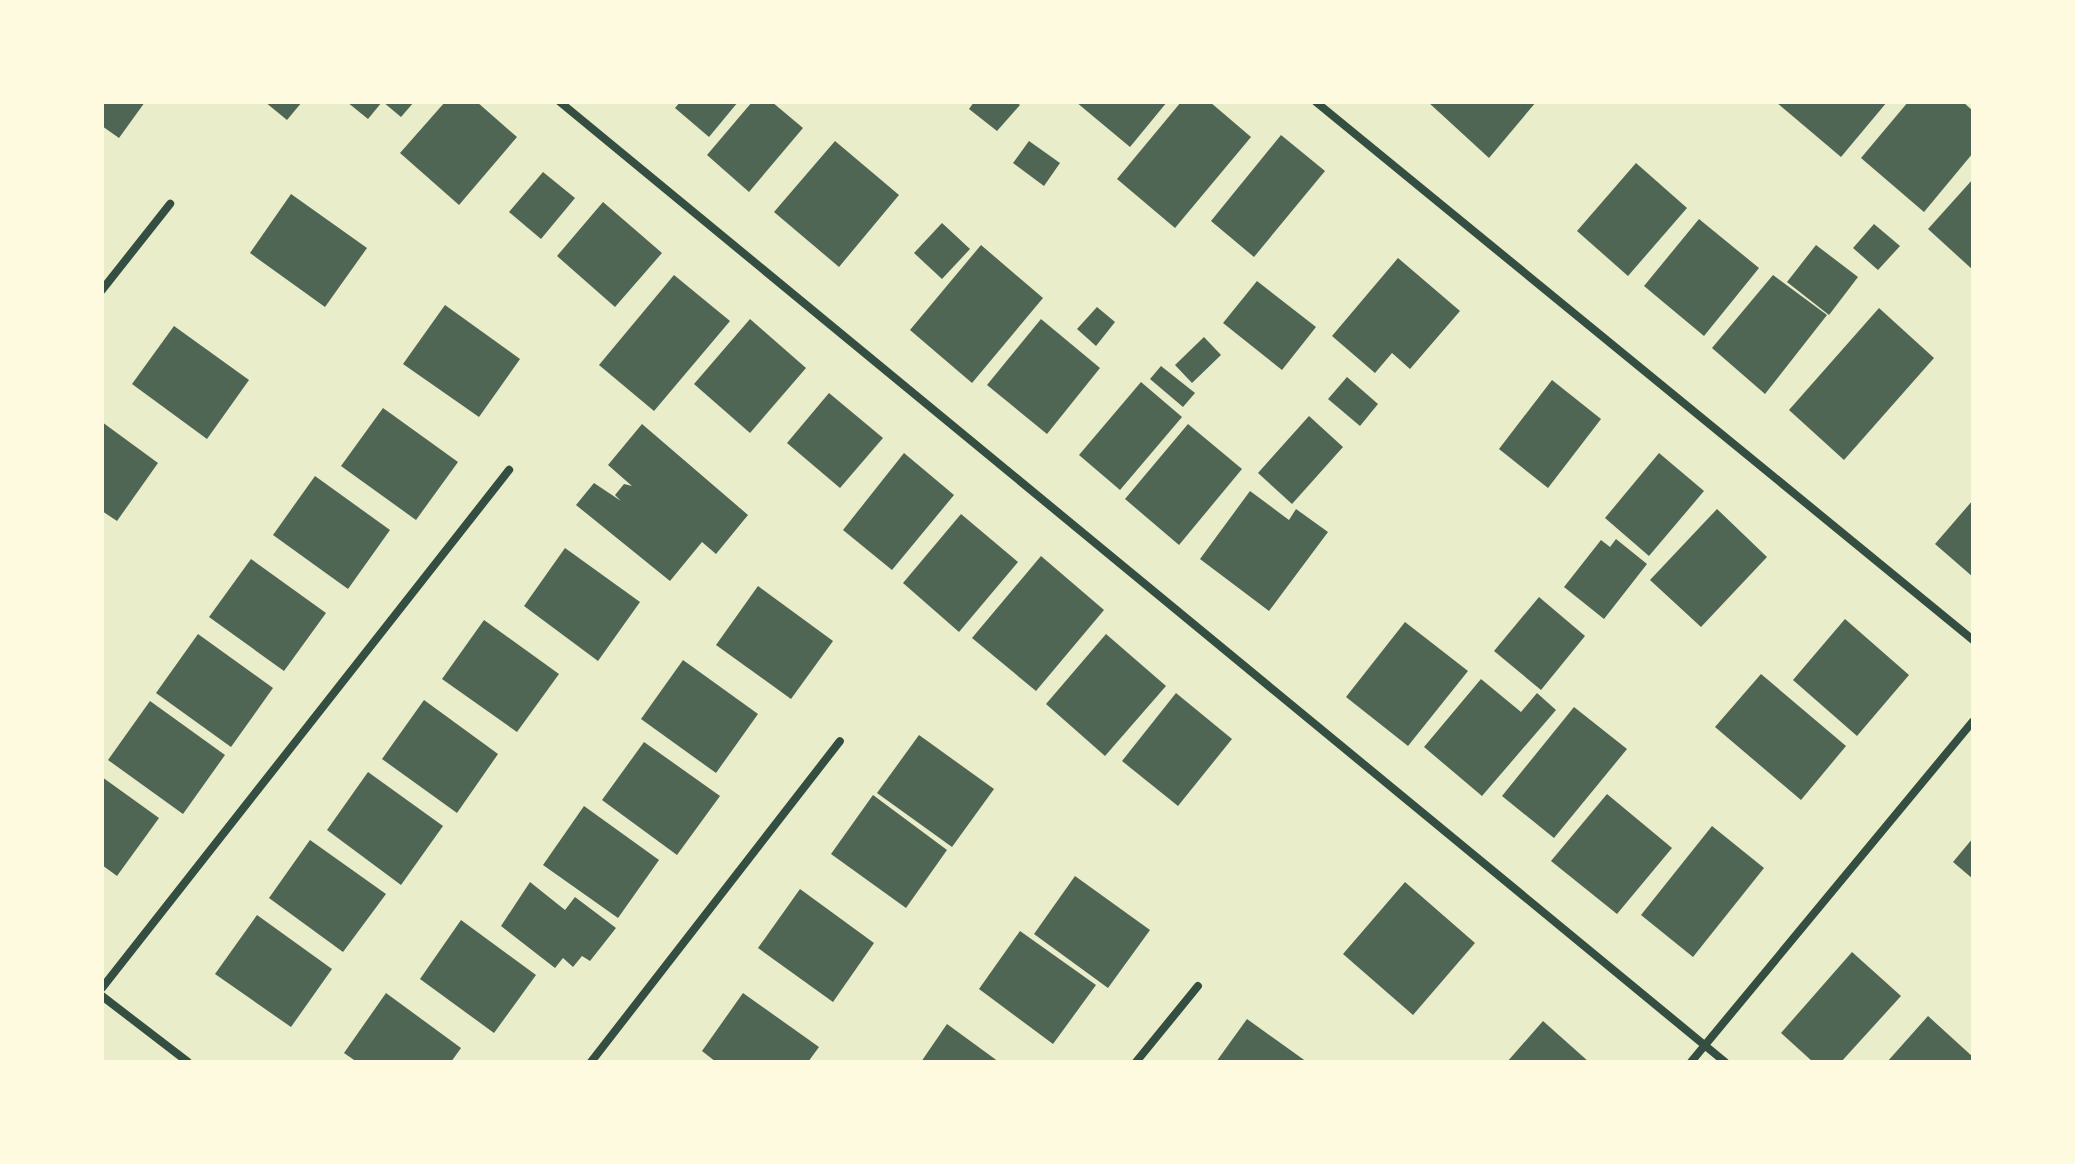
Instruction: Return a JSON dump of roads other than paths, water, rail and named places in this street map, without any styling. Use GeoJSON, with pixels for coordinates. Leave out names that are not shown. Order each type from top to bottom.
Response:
{"type":"FeatureCollection","features":[{"type":"Feature","properties":{"kind":"street"},"geometry":{"type":"LineString","coordinates":[[560,102],[1725,1062]]}},
{"type":"Feature","properties":{"kind":"street"},"geometry":{"type":"LineString","coordinates":[[1316,102],[1973,640]]}},
{"type":"Feature","properties":{"kind":"street"},"geometry":{"type":"LineString","coordinates":[[102,290],[170,204]]}},
{"type":"Feature","properties":{"kind":"street"},"geometry":{"type":"LineString","coordinates":[[102,988],[509,470]]}},
{"type":"Feature","properties":{"kind":"street"},"geometry":{"type":"LineString","coordinates":[[1691,1062],[1973,721]]}},
{"type":"Feature","properties":{"kind":"street"},"geometry":{"type":"LineString","coordinates":[[591,1062],[840,741]]}},
{"type":"Feature","properties":{"kind":"street"},"geometry":{"type":"LineString","coordinates":[[1136,1062],[1198,986]]}},
{"type":"Feature","properties":{"kind":"street"},"geometry":{"type":"LineString","coordinates":[[102,996],[188,1062]]}}]}
